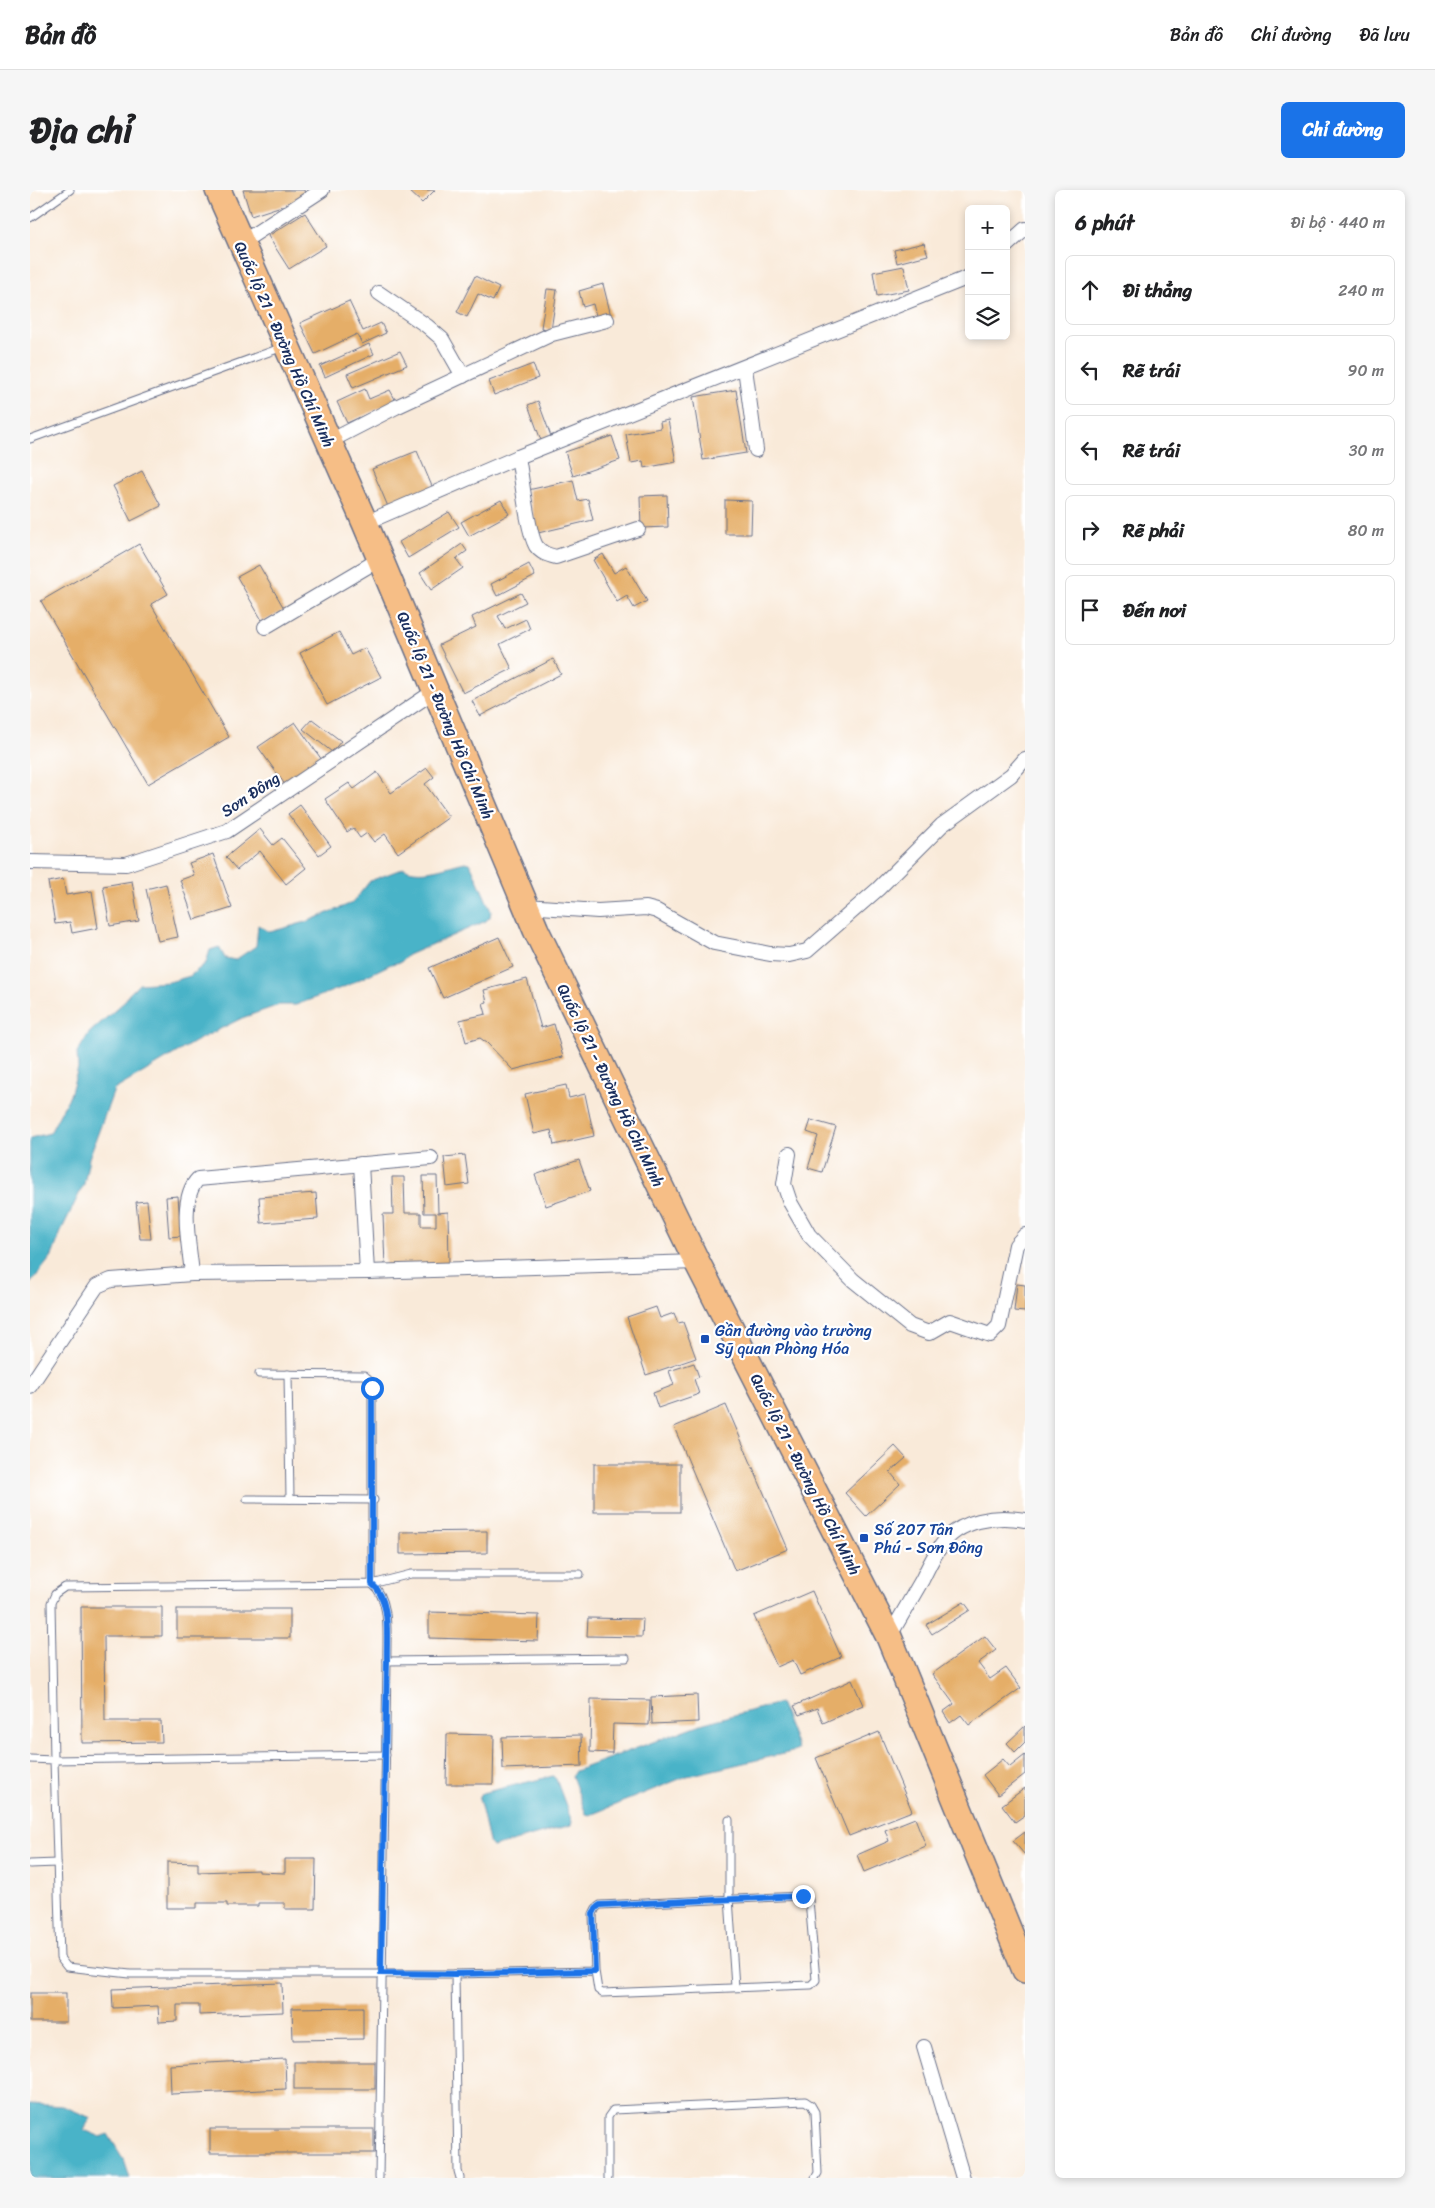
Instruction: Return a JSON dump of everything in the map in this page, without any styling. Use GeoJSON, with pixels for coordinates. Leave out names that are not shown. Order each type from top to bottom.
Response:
{"type":"FeatureCollection","features":[{"type":"Feature","properties":{"kind":"highway","name":"Quốc lộ 21 - Đường Hồ Chí Minh"},"geometry":{"type":"LineString","coordinates":[[218,190],[365,524],[526,906],[697,1262],[889,1637],[1025,1970]]}},
{"type":"Feature","properties":{"kind":"street"},"geometry":{"type":"LineString","coordinates":[[241,243],[322,190]]}},
{"type":"Feature","properties":{"kind":"street"},"geometry":{"type":"LineString","coordinates":[[1010,242],[1025,229]]}},
{"type":"Feature","properties":{"kind":"street"},"geometry":{"type":"LineString","coordinates":[[365,524],[518,457],[965,279]]}},
{"type":"Feature","properties":{"kind":"street"},"geometry":{"type":"LineString","coordinates":[[379,293],[427,326],[442,339],[463,376]]}},
{"type":"Feature","properties":{"kind":"street"},"geometry":{"type":"LineString","coordinates":[[328,442],[396,407],[552,334],[607,320]]}},
{"type":"Feature","properties":{"kind":"street"},"geometry":{"type":"LineString","coordinates":[[744,368],[756,450]]}},
{"type":"Feature","properties":{"kind":"street"},"geometry":{"type":"LineString","coordinates":[[518,457],[531,528],[536,546],[544,554],[556,557],[638,529]]}},
{"type":"Feature","properties":{"kind":"street"},"geometry":{"type":"LineString","coordinates":[[265,627],[380,559]]}},
{"type":"Feature","properties":{"kind":"street","name":"Sơn Đông"},"geometry":{"type":"LineString","coordinates":[[30,862],[126,864],[227,831],[436,690]]}},
{"type":"Feature","properties":{"kind":"street"},"geometry":{"type":"LineString","coordinates":[[526,906],[598,911],[646,908],[656,911],[714,943],[770,954],[788,955],[807,951],[878,889],[942,825],[1011,775],[1025,759]]}},
{"type":"Feature","properties":{"kind":"street"},"geometry":{"type":"LineString","coordinates":[[788,1154],[784,1184],[790,1202],[809,1235],[853,1280],[910,1326],[929,1333],[950,1321],[990,1335],[1000,1326],[1016,1245],[1025,1235]]}},
{"type":"Feature","properties":{"kind":"street"},"geometry":{"type":"LineString","coordinates":[[192,1274],[187,1207],[192,1185],[198,1180],[431,1158]]}},
{"type":"Feature","properties":{"kind":"street"},"geometry":{"type":"LineString","coordinates":[[361,1164],[367,1272]]}},
{"type":"Feature","properties":{"kind":"street"},"geometry":{"type":"LineString","coordinates":[[30,1386],[97,1286],[102,1282],[192,1274],[367,1272],[697,1262]]}},
{"type":"Feature","properties":{"kind":"street"},"geometry":{"type":"LineString","coordinates":[[889,1637],[942,1544],[957,1530],[974,1522],[992,1518],[1008,1517],[1025,1520]]}},
{"type":"Feature","properties":{"kind":"street"},"geometry":{"type":"LineString","coordinates":[[924,2047],[963,2178]]}},
{"type":"Feature","properties":{"kind":"lane"},"geometry":{"type":"LineString","coordinates":[[30,218],[70,190]]}},
{"type":"Feature","properties":{"kind":"lane"},"geometry":{"type":"LineString","coordinates":[[30,439],[286,346]]}},
{"type":"Feature","properties":{"kind":"lane"},"geometry":{"type":"LineString","coordinates":[[259,1374],[364,1375],[370,1380],[372,1388],[374,1500],[372,1584]]}},
{"type":"Feature","properties":{"kind":"lane"},"geometry":{"type":"LineString","coordinates":[[288,1374],[290,1498]]}},
{"type":"Feature","properties":{"kind":"lane"},"geometry":{"type":"LineString","coordinates":[[248,1499],[374,1500]]}},
{"type":"Feature","properties":{"kind":"lane"},"geometry":{"type":"LineString","coordinates":[[580,1574],[411,1574],[372,1584],[65,1587],[55,1594],[51,1603],[60,1958],[67,1968],[130,1974],[455,1974],[595,1971]]}},
{"type":"Feature","properties":{"kind":"lane"},"geometry":{"type":"LineString","coordinates":[[372,1584],[380,1590],[385,1610],[387,1661],[379,2178]]}},
{"type":"Feature","properties":{"kind":"lane"},"geometry":{"type":"LineString","coordinates":[[387,1661],[626,1658]]}},
{"type":"Feature","properties":{"kind":"lane"},"geometry":{"type":"LineString","coordinates":[[30,1759],[386,1756]]}},
{"type":"Feature","properties":{"kind":"lane"},"geometry":{"type":"LineString","coordinates":[[729,1820],[729,1898],[735,1987]]}},
{"type":"Feature","properties":{"kind":"lane"},"geometry":{"type":"LineString","coordinates":[[30,1864],[57,1863]]}},
{"type":"Feature","properties":{"kind":"lane"},"geometry":{"type":"LineString","coordinates":[[803,1896],[809,1900],[816,1980],[811,1984],[602,1993],[598,1990],[595,1971],[593,1914],[600,1905],[803,1896]]}},
{"type":"Feature","properties":{"kind":"lane"},"geometry":{"type":"LineString","coordinates":[[455,1974],[458,2171],[460,2178]]}},
{"type":"Feature","properties":{"kind":"lane"},"geometry":{"type":"LineString","coordinates":[[608,2178],[608,2117],[613,2110],[805,2100],[812,2105],[815,2112],[818,2173],[815,2178]]}},
{"type":"Feature","properties":{"kind":"water"},"geometry":{"type":"Polygon","coordinates":[[[465,862],[470,863],[491,911],[490,917],[486,921],[408,955],[401,962],[391,964],[346,986],[296,1005],[279,1005],[242,1018],[196,1041],[114,1090],[89,1158],[84,1184],[62,1229],[52,1256],[30,1284],[30,1138],[50,1133],[70,1095],[78,1068],[77,1053],[89,1033],[123,1003],[139,984],[169,982],[190,976],[206,963],[210,950],[219,947],[225,958],[235,960],[256,946],[258,925],[270,932],[306,922],[352,903],[370,881],[404,868],[426,871],[465,862]]]}},
{"type":"Feature","properties":{"kind":"water"},"geometry":{"type":"Polygon","coordinates":[[[780,1703],[798,1749],[796,1751],[687,1776],[590,1815],[586,1814],[572,1776],[575,1771],[704,1723],[780,1703]]]}},
{"type":"Feature","properties":{"kind":"water"},"geometry":{"type":"Polygon","coordinates":[[[553,1776],[556,1779],[572,1822],[571,1825],[493,1847],[490,1845],[479,1798],[482,1793],[553,1776]]]}},
{"type":"Feature","properties":{"kind":"water"},"geometry":{"type":"Polygon","coordinates":[[[30,2104],[63,2106],[91,2118],[84,2130],[101,2137],[108,2134],[124,2160],[130,2178],[30,2178],[30,2104]]]}},
{"type":"Feature","properties":{"kind":"building"},"geometry":{"type":"Polygon","coordinates":[[[243,190],[304,190],[306,198],[251,216],[243,190]]]}},
{"type":"Feature","properties":{"kind":"building"},"geometry":{"type":"Polygon","coordinates":[[[408,190],[435,190],[422,203],[408,190]]]}},
{"type":"Feature","properties":{"kind":"building"},"geometry":{"type":"Polygon","coordinates":[[[305,213],[326,246],[289,269],[268,236],[305,213]]]}},
{"type":"Feature","properties":{"kind":"building"},"geometry":{"type":"Polygon","coordinates":[[[924,243],[928,255],[897,263],[894,250],[924,243]]]}},
{"type":"Feature","properties":{"kind":"building"},"geometry":{"type":"Polygon","coordinates":[[[904,266],[909,290],[877,296],[873,272],[904,266]]]}},
{"type":"Feature","properties":{"kind":"building"},"geometry":{"type":"Polygon","coordinates":[[[475,276],[499,288],[493,301],[478,294],[467,317],[457,312],[475,276]]]}},
{"type":"Feature","properties":{"kind":"building"},"geometry":{"type":"Polygon","coordinates":[[[603,284],[611,316],[597,320],[593,304],[583,307],[579,291],[603,284]]]}},
{"type":"Feature","properties":{"kind":"building"},"geometry":{"type":"Polygon","coordinates":[[[547,289],[557,290],[551,330],[541,328],[547,289]]]}},
{"type":"Feature","properties":{"kind":"building"},"geometry":{"type":"Polygon","coordinates":[[[349,301],[363,331],[381,323],[386,333],[362,344],[357,334],[315,354],[300,323],[349,301]]]}},
{"type":"Feature","properties":{"kind":"building"},"geometry":{"type":"Polygon","coordinates":[[[369,344],[374,354],[325,377],[320,366],[369,344]]]}},
{"type":"Feature","properties":{"kind":"building"},"geometry":{"type":"Polygon","coordinates":[[[400,351],[407,365],[353,388],[347,374],[400,351]]]}},
{"type":"Feature","properties":{"kind":"building"},"geometry":{"type":"Polygon","coordinates":[[[533,364],[538,378],[494,395],[489,381],[533,364]]]}},
{"type":"Feature","properties":{"kind":"building"},"geometry":{"type":"Polygon","coordinates":[[[365,389],[369,399],[390,390],[396,401],[347,423],[337,402],[365,389]]]}},
{"type":"Feature","properties":{"kind":"building"},"geometry":{"type":"Polygon","coordinates":[[[736,390],[746,453],[703,460],[693,397],[736,390]]]}},
{"type":"Feature","properties":{"kind":"building"},"geometry":{"type":"Polygon","coordinates":[[[538,401],[552,439],[542,443],[528,405],[538,401]]]}},
{"type":"Feature","properties":{"kind":"building"},"geometry":{"type":"Polygon","coordinates":[[[668,420],[676,462],[644,468],[643,461],[631,463],[626,434],[661,428],[660,422],[668,420]]]}},
{"type":"Feature","properties":{"kind":"building"},"geometry":{"type":"Polygon","coordinates":[[[612,436],[620,460],[573,476],[565,452],[612,436]]]}},
{"type":"Feature","properties":{"kind":"building"},"geometry":{"type":"Polygon","coordinates":[[[417,451],[434,491],[389,509],[372,469],[417,451]]]}},
{"type":"Feature","properties":{"kind":"building"},"geometry":{"type":"Polygon","coordinates":[[[142,471],[161,506],[131,521],[113,486],[142,471]]]}},
{"type":"Feature","properties":{"kind":"building"},"geometry":{"type":"Polygon","coordinates":[[[573,480],[578,501],[588,499],[593,520],[538,533],[528,490],[573,480]]]}},
{"type":"Feature","properties":{"kind":"building"},"geometry":{"type":"Polygon","coordinates":[[[667,495],[668,527],[641,528],[640,496],[667,495]]]}},
{"type":"Feature","properties":{"kind":"building"},"geometry":{"type":"Polygon","coordinates":[[[501,500],[509,514],[469,536],[461,522],[501,500]]]}},
{"type":"Feature","properties":{"kind":"building"},"geometry":{"type":"Polygon","coordinates":[[[725,500],[752,501],[751,534],[725,534],[725,500]]]}},
{"type":"Feature","properties":{"kind":"building"},"geometry":{"type":"Polygon","coordinates":[[[449,512],[459,527],[408,558],[399,542],[449,512]]]}},
{"type":"Feature","properties":{"kind":"building"},"geometry":{"type":"Polygon","coordinates":[[[139,544],[168,594],[151,604],[229,737],[148,784],[41,601],[139,544]]]}},
{"type":"Feature","properties":{"kind":"building"},"geometry":{"type":"Polygon","coordinates":[[[462,544],[467,551],[456,559],[463,568],[431,590],[420,573],[462,544]]]}},
{"type":"Feature","properties":{"kind":"building"},"geometry":{"type":"Polygon","coordinates":[[[603,554],[614,573],[626,566],[647,601],[634,608],[627,596],[617,602],[593,560],[603,554]]]}},
{"type":"Feature","properties":{"kind":"building"},"geometry":{"type":"Polygon","coordinates":[[[529,564],[535,576],[497,596],[491,584],[529,564]]]}},
{"type":"Feature","properties":{"kind":"building"},"geometry":{"type":"Polygon","coordinates":[[[259,565],[285,610],[263,622],[237,577],[259,565]]]}},
{"type":"Feature","properties":{"kind":"building"},"geometry":{"type":"Polygon","coordinates":[[[521,593],[526,602],[498,616],[505,629],[526,619],[530,629],[500,644],[512,669],[463,693],[439,645],[476,627],[472,617],[521,593]]]}},
{"type":"Feature","properties":{"kind":"building"},"geometry":{"type":"Polygon","coordinates":[[[339,632],[351,655],[365,648],[381,677],[327,705],[300,653],[339,632]]]}},
{"type":"Feature","properties":{"kind":"building"},"geometry":{"type":"Polygon","coordinates":[[[553,659],[561,674],[480,716],[472,701],[553,659]]]}},
{"type":"Feature","properties":{"kind":"building"},"geometry":{"type":"Polygon","coordinates":[[[312,719],[341,741],[332,752],[303,729],[312,719]]]}},
{"type":"Feature","properties":{"kind":"building"},"geometry":{"type":"Polygon","coordinates":[[[295,722],[322,760],[286,786],[258,747],[295,722]]]}},
{"type":"Feature","properties":{"kind":"building"},"geometry":{"type":"Polygon","coordinates":[[[427,768],[434,777],[425,784],[449,817],[398,853],[385,834],[374,842],[367,833],[360,838],[353,828],[347,832],[325,799],[349,783],[354,789],[377,772],[391,793],[427,768]]]}},
{"type":"Feature","properties":{"kind":"building"},"geometry":{"type":"Polygon","coordinates":[[[300,805],[331,846],[319,855],[288,814],[300,805]]]}},
{"type":"Feature","properties":{"kind":"building"},"geometry":{"type":"Polygon","coordinates":[[[260,829],[273,845],[282,838],[306,868],[286,884],[260,851],[237,870],[226,857],[260,829]]]}},
{"type":"Feature","properties":{"kind":"building"},"geometry":{"type":"Polygon","coordinates":[[[213,854],[232,908],[194,920],[180,880],[194,875],[189,863],[213,854]]]}},
{"type":"Feature","properties":{"kind":"building"},"geometry":{"type":"Polygon","coordinates":[[[63,879],[66,895],[92,891],[98,928],[72,933],[70,922],[55,924],[48,882],[63,879]]]}},
{"type":"Feature","properties":{"kind":"building"},"geometry":{"type":"Polygon","coordinates":[[[132,881],[139,921],[110,926],[103,886],[132,881]]]}},
{"type":"Feature","properties":{"kind":"building"},"geometry":{"type":"Polygon","coordinates":[[[166,884],[178,937],[158,941],[146,889],[166,884]]]}},
{"type":"Feature","properties":{"kind":"building"},"geometry":{"type":"Polygon","coordinates":[[[499,937],[513,967],[443,998],[429,968],[499,937]]]}},
{"type":"Feature","properties":{"kind":"building"},"geometry":{"type":"Polygon","coordinates":[[[527,979],[541,1028],[554,1024],[563,1057],[513,1070],[480,1038],[466,1042],[460,1020],[486,1014],[483,1003],[487,1002],[484,990],[527,979]]]}},
{"type":"Feature","properties":{"kind":"building"},"geometry":{"type":"Polygon","coordinates":[[[566,1085],[569,1098],[585,1094],[594,1136],[554,1145],[551,1130],[534,1134],[525,1094],[566,1085]]]}},
{"type":"Feature","properties":{"kind":"building"},"geometry":{"type":"Polygon","coordinates":[[[811,1120],[836,1127],[822,1172],[808,1168],[818,1136],[807,1132],[811,1120]]]}},
{"type":"Feature","properties":{"kind":"building"},"geometry":{"type":"Polygon","coordinates":[[[465,1155],[469,1184],[447,1187],[444,1157],[465,1155]]]}},
{"type":"Feature","properties":{"kind":"building"},"geometry":{"type":"Polygon","coordinates":[[[579,1160],[590,1191],[546,1206],[535,1175],[579,1160]]]}},
{"type":"Feature","properties":{"kind":"building"},"geometry":{"type":"Polygon","coordinates":[[[423,1176],[437,1176],[438,1213],[448,1212],[449,1264],[385,1266],[383,1214],[393,1214],[392,1177],[404,1177],[405,1213],[421,1213],[421,1226],[436,1226],[436,1213],[424,1213],[423,1176]]]}},
{"type":"Feature","properties":{"kind":"building"},"geometry":{"type":"Polygon","coordinates":[[[316,1193],[318,1219],[261,1223],[259,1197],[316,1193]]]}},
{"type":"Feature","properties":{"kind":"building"},"geometry":{"type":"Polygon","coordinates":[[[178,1196],[181,1236],[169,1237],[166,1197],[178,1196]]]}},
{"type":"Feature","properties":{"kind":"building"},"geometry":{"type":"Polygon","coordinates":[[[147,1201],[151,1239],[140,1239],[136,1202],[147,1201]]]}},
{"type":"Feature","properties":{"kind":"building"},"geometry":{"type":"Polygon","coordinates":[[[1017,1284],[1025,1285],[1025,1312],[1014,1311],[1017,1284]]]}},
{"type":"Feature","properties":{"kind":"building"},"geometry":{"type":"Polygon","coordinates":[[[656,1307],[660,1318],[674,1313],[678,1323],[683,1322],[696,1358],[646,1375],[627,1317],[656,1307]]]}},
{"type":"Feature","properties":{"kind":"building"},"geometry":{"type":"Polygon","coordinates":[[[694,1363],[699,1377],[694,1379],[699,1394],[658,1408],[653,1393],[674,1385],[669,1371],[694,1363]]]}},
{"type":"Feature","properties":{"kind":"building"},"geometry":{"type":"Polygon","coordinates":[[[726,1405],[788,1549],[735,1571],[674,1427],[726,1405]]]}},
{"type":"Feature","properties":{"kind":"building"},"geometry":{"type":"Polygon","coordinates":[[[895,1446],[906,1458],[890,1472],[900,1484],[866,1516],[845,1493],[895,1446]]]}},
{"type":"Feature","properties":{"kind":"building"},"geometry":{"type":"Polygon","coordinates":[[[594,1464],[680,1464],[680,1512],[594,1512],[594,1464]]]}},
{"type":"Feature","properties":{"kind":"building"},"geometry":{"type":"Polygon","coordinates":[[[487,1531],[487,1553],[400,1554],[400,1532],[487,1531]]]}},
{"type":"Feature","properties":{"kind":"building"},"geometry":{"type":"Polygon","coordinates":[[[812,1591],[841,1657],[800,1675],[793,1660],[777,1667],[754,1616],[812,1591]]]}},
{"type":"Feature","properties":{"kind":"building"},"geometry":{"type":"Polygon","coordinates":[[[964,1602],[970,1610],[932,1634],[926,1625],[964,1602]]]}},
{"type":"Feature","properties":{"kind":"building"},"geometry":{"type":"Polygon","coordinates":[[[81,1607],[162,1607],[162,1636],[104,1636],[105,1721],[161,1721],[162,1742],[82,1743],[81,1607]]]}},
{"type":"Feature","properties":{"kind":"building"},"geometry":{"type":"Polygon","coordinates":[[[177,1609],[290,1609],[290,1638],[177,1638],[177,1609]]]}},
{"type":"Feature","properties":{"kind":"building"},"geometry":{"type":"Polygon","coordinates":[[[429,1612],[539,1615],[538,1641],[429,1638],[429,1612]]]}},
{"type":"Feature","properties":{"kind":"building"},"geometry":{"type":"Polygon","coordinates":[[[588,1618],[643,1619],[642,1637],[587,1636],[588,1618]]]}},
{"type":"Feature","properties":{"kind":"building"},"geometry":{"type":"Polygon","coordinates":[[[985,1636],[996,1650],[978,1663],[990,1679],[1006,1668],[1021,1688],[969,1725],[961,1715],[950,1723],[943,1712],[954,1704],[932,1674],[985,1636]]]}},
{"type":"Feature","properties":{"kind":"building"},"geometry":{"type":"Polygon","coordinates":[[[852,1680],[863,1705],[823,1723],[817,1708],[799,1715],[794,1706],[852,1680]]]}},
{"type":"Feature","properties":{"kind":"building"},"geometry":{"type":"Polygon","coordinates":[[[697,1695],[698,1722],[652,1724],[651,1697],[697,1695]]]}},
{"type":"Feature","properties":{"kind":"building"},"geometry":{"type":"Polygon","coordinates":[[[591,1699],[650,1700],[649,1725],[613,1724],[612,1753],[590,1752],[591,1699]]]}},
{"type":"Feature","properties":{"kind":"building"},"geometry":{"type":"Polygon","coordinates":[[[1025,1726],[1025,1742],[1015,1752],[1007,1743],[1025,1726]]]}},
{"type":"Feature","properties":{"kind":"building"},"geometry":{"type":"Polygon","coordinates":[[[879,1732],[912,1811],[849,1836],[816,1758],[879,1732]]]}},
{"type":"Feature","properties":{"kind":"building"},"geometry":{"type":"Polygon","coordinates":[[[447,1734],[494,1735],[493,1784],[446,1784],[447,1734]]]}},
{"type":"Feature","properties":{"kind":"building"},"geometry":{"type":"Polygon","coordinates":[[[581,1735],[582,1766],[503,1769],[502,1737],[581,1735]]]}},
{"type":"Feature","properties":{"kind":"building"},"geometry":{"type":"Polygon","coordinates":[[[1025,1755],[1025,1774],[998,1795],[983,1775],[1003,1759],[1010,1767],[1025,1755]]]}},
{"type":"Feature","properties":{"kind":"building"},"geometry":{"type":"Polygon","coordinates":[[[1025,1788],[1025,1815],[1015,1822],[1002,1805],[1025,1788]]]}},
{"type":"Feature","properties":{"kind":"building"},"geometry":{"type":"Polygon","coordinates":[[[915,1818],[926,1846],[864,1872],[857,1855],[889,1841],[885,1830],[915,1818]]]}},
{"type":"Feature","properties":{"kind":"building"},"geometry":{"type":"Polygon","coordinates":[[[1025,1832],[1025,1855],[1013,1841],[1025,1832]]]}},
{"type":"Feature","properties":{"kind":"building"},"geometry":{"type":"Polygon","coordinates":[[[285,1859],[316,1859],[315,1909],[285,1909],[285,1903],[258,1903],[258,1906],[227,1906],[227,1903],[197,1903],[197,1908],[167,1908],[167,1862],[198,1863],[198,1872],[259,1870],[259,1872],[285,1873],[285,1859]]]}},
{"type":"Feature","properties":{"kind":"building"},"geometry":{"type":"Polygon","coordinates":[[[282,1983],[283,2012],[199,2015],[199,2005],[177,2005],[177,2021],[159,2022],[158,2006],[113,2008],[112,1989],[282,1983]]]}},
{"type":"Feature","properties":{"kind":"building"},"geometry":{"type":"Polygon","coordinates":[[[30,1993],[66,1993],[66,2022],[30,2022],[30,1993]]]}},
{"type":"Feature","properties":{"kind":"building"},"geometry":{"type":"Polygon","coordinates":[[[363,2007],[363,2039],[293,2040],[292,2008],[363,2007]]]}},
{"type":"Feature","properties":{"kind":"building"},"geometry":{"type":"Polygon","coordinates":[[[285,2059],[286,2089],[171,2094],[170,2065],[285,2059]]]}},
{"type":"Feature","properties":{"kind":"building"},"geometry":{"type":"Polygon","coordinates":[[[294,2062],[375,2062],[375,2089],[294,2089],[294,2062]]]}},
{"type":"Feature","properties":{"kind":"building"},"geometry":{"type":"Polygon","coordinates":[[[210,2129],[374,2129],[374,2153],[210,2153],[210,2129]]]}},
{"type":"Feature","properties":{"kind":"place","name":"Gần đường vào trường Sỹ quan Phòng Hóa"},"geometry":{"type":"Point","coordinates":[705,1339]}},
{"type":"Feature","properties":{"kind":"place","name":"Số 207 Tân Phú - Sơn Đông"},"geometry":{"type":"Point","coordinates":[864,1538]}},
{"type":"Feature","properties":{"kind":"route"},"geometry":{"type":"LineString","coordinates":[[372,1388],[374,1500],[372,1584],[380,1590],[383,1598],[387,1661],[381,1973],[455,1974],[595,1971],[593,1914],[600,1905],[803,1896]]}}]}
